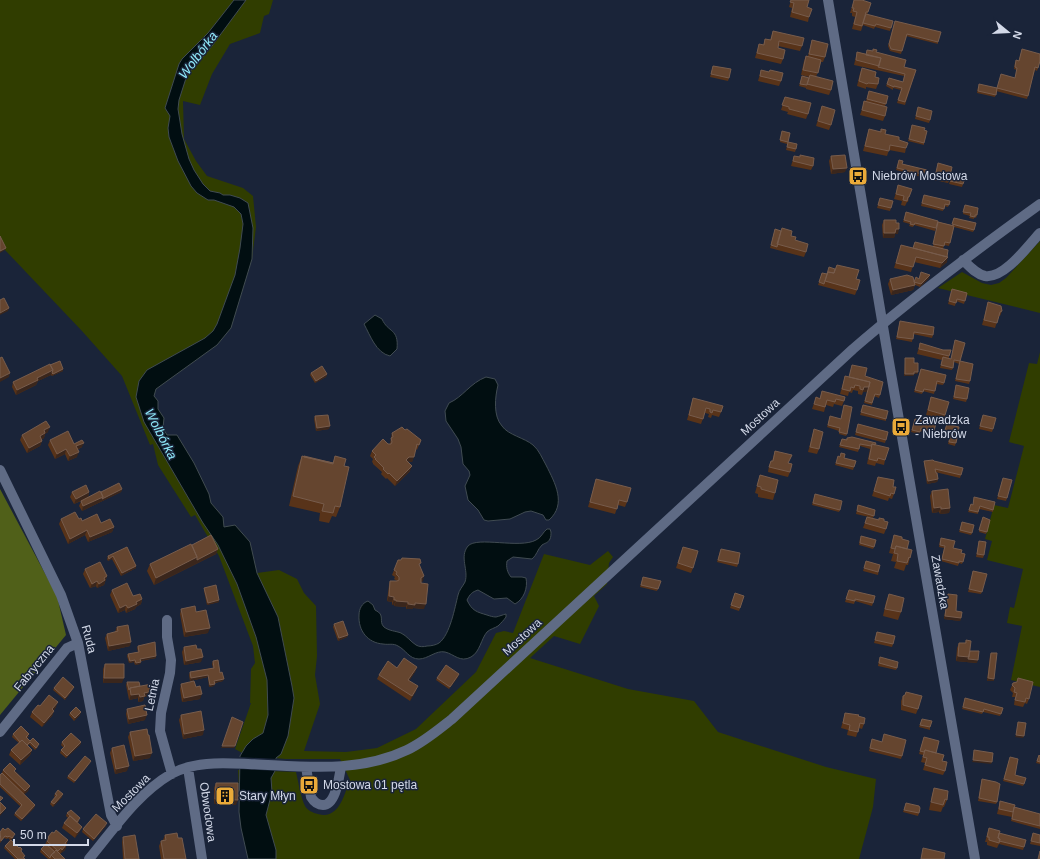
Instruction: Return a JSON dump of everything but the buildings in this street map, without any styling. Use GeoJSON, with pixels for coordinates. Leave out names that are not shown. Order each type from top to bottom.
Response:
{"type":"FeatureCollection","features":[{"type":"Feature","properties":{"kind":"street","name":"Zawadzka"},"geometry":{"type":"LineString","coordinates":[[828,0],[882,323],[975,859]]}},
{"type":"Feature","properties":{"kind":"street","name":"Mostowa"},"geometry":{"type":"LineString","coordinates":[[89,859],[133,807],[152,788],[172,774],[188,768],[215,762],[341,767],[356,766],[388,758],[408,750],[430,736],[452,719],[882,323],[963,260],[1040,204]]}},
{"type":"Feature","properties":{"kind":"street"},"geometry":{"type":"LineString","coordinates":[[963,260],[974,270],[985,276],[997,275],[1008,268],[1040,233]]}},
{"type":"Feature","properties":{"kind":"street","name":"Ruda"},"geometry":{"type":"LineString","coordinates":[[0,470],[61,595],[78,643],[111,815],[117,826]]}},
{"type":"Feature","properties":{"kind":"street","name":"Letnia"},"geometry":{"type":"LineString","coordinates":[[167,620],[171,660],[170,673],[160,713],[160,731],[172,774]]}},
{"type":"Feature","properties":{"kind":"street","name":"Fabryczna"},"geometry":{"type":"LineString","coordinates":[[0,732],[67,648],[78,643]]}},
{"type":"Feature","properties":{"kind":"street"},"geometry":{"type":"LineString","coordinates":[[306,766],[311,797],[318,804],[325,805],[333,798],[341,767]]}},
{"type":"Feature","properties":{"kind":"street","name":"Obwodowa"},"geometry":{"type":"LineString","coordinates":[[188,768],[202,859]]}},
{"type":"Feature","properties":{"kind":"green space"},"geometry":{"type":"Polygon","coordinates":[[[0,0],[273,0],[269,14],[264,16],[260,33],[230,44],[212,74],[200,105],[183,101],[184,139],[196,161],[207,176],[243,188],[253,196],[256,227],[252,259],[231,328],[217,345],[156,389],[154,396],[158,401],[158,409],[164,418],[163,428],[167,435],[177,435],[194,463],[209,494],[211,503],[223,517],[224,527],[235,525],[250,542],[257,573],[279,570],[297,579],[304,593],[316,606],[317,656],[315,675],[320,704],[304,751],[346,752],[377,748],[416,729],[476,672],[496,633],[504,631],[513,633],[544,554],[590,565],[608,551],[613,557],[609,563],[607,584],[594,596],[599,606],[580,644],[554,636],[530,658],[628,689],[694,701],[718,732],[826,767],[876,779],[873,807],[859,859],[253,859],[241,825],[238,770],[296,772],[302,799],[306,807],[314,813],[325,815],[336,810],[340,805],[350,780],[340,759],[285,759],[246,755],[235,749],[251,703],[251,669],[255,663],[253,646],[219,556],[195,515],[191,517],[158,465],[153,444],[150,445],[122,376],[82,331],[5,250],[0,241],[0,0]]]}},
{"type":"Feature","properties":{"kind":"green space"},"geometry":{"type":"Polygon","coordinates":[[[1040,241],[1040,313],[938,288],[962,272],[982,283],[991,285],[999,283],[1006,278],[1040,241]]]}},
{"type":"Feature","properties":{"kind":"green space"},"geometry":{"type":"Polygon","coordinates":[[[1040,352],[1040,687],[1011,680],[1022,626],[1007,623],[1010,607],[1014,608],[1023,569],[987,560],[992,541],[985,539],[994,505],[1008,508],[1024,446],[1009,442],[1029,363],[1037,364],[1040,352]]]}},
{"type":"Feature","properties":{"kind":"green space"},"geometry":{"type":"Polygon","coordinates":[[[0,489],[57,596],[66,635],[0,715],[0,489]]]}},
{"type":"Feature","properties":{"kind":"water","name":"Wolbórka"},"geometry":{"type":"Polygon","coordinates":[[[234,0],[246,0],[212,46],[187,75],[179,100],[178,109],[182,134],[189,159],[203,184],[210,191],[240,198],[248,203],[253,228],[252,259],[231,328],[217,345],[156,389],[154,396],[158,401],[158,409],[164,418],[163,428],[167,435],[177,435],[194,463],[209,494],[211,503],[223,517],[224,527],[235,525],[250,542],[257,573],[278,617],[294,698],[288,736],[281,754],[276,758],[275,771],[271,778],[272,792],[266,815],[276,850],[276,859],[248,859],[239,812],[240,756],[246,746],[253,739],[263,733],[268,715],[267,680],[256,637],[237,584],[218,545],[203,523],[144,422],[136,397],[139,381],[147,370],[205,338],[213,331],[235,275],[243,224],[241,214],[234,207],[214,200],[208,200],[197,193],[191,186],[178,161],[169,137],[168,128],[170,116],[165,108],[182,59],[208,33],[234,0]]]}},
{"type":"Feature","properties":{"kind":"water"},"geometry":{"type":"Polygon","coordinates":[[[375,315],[382,319],[387,327],[395,334],[397,349],[390,356],[385,354],[377,347],[364,324],[375,315]]]}},
{"type":"Feature","properties":{"kind":"water"},"geometry":{"type":"Polygon","coordinates":[[[486,377],[495,379],[498,385],[496,395],[496,412],[499,422],[508,432],[535,447],[553,479],[558,493],[558,500],[554,514],[549,520],[546,520],[543,515],[531,511],[525,512],[510,519],[488,521],[484,520],[478,510],[468,500],[465,486],[470,475],[469,471],[463,464],[461,447],[458,439],[446,421],[445,411],[449,403],[475,383],[486,377]]]}},
{"type":"Feature","properties":{"kind":"water"},"geometry":{"type":"Polygon","coordinates":[[[547,529],[550,529],[551,532],[550,539],[542,545],[532,559],[513,557],[507,561],[507,569],[511,577],[526,578],[525,593],[518,602],[515,604],[507,598],[494,599],[478,590],[471,594],[468,598],[467,600],[471,607],[478,612],[495,617],[506,614],[506,617],[498,626],[487,632],[478,649],[471,657],[467,659],[460,659],[448,653],[442,652],[435,653],[426,658],[416,659],[396,645],[378,643],[369,639],[362,631],[359,615],[361,606],[368,601],[380,614],[382,625],[384,627],[401,633],[419,646],[424,647],[438,644],[446,634],[454,613],[460,590],[465,582],[466,573],[464,555],[468,546],[473,543],[480,542],[529,542],[538,539],[547,529]]]}},
{"type":"Feature","properties":{"kind":"pier"},"geometry":{"type":"Polygon","coordinates":[[[238,757],[278,759],[277,771],[237,769],[238,757]]]}},
{"type":"Feature","properties":{"kind":"place","name":"Niebrów Mostowa"},"geometry":{"type":"Point","coordinates":[858,176]}},
{"type":"Feature","properties":{"kind":"place","name":"Zawadzka - Niebrów"},"geometry":{"type":"Point","coordinates":[901,427]}},
{"type":"Feature","properties":{"kind":"place","name":"Mostowa 01 pętla"},"geometry":{"type":"Point","coordinates":[309,785]}},
{"type":"Feature","properties":{"kind":"place","name":"Stary Młyn"},"geometry":{"type":"Point","coordinates":[225,796]}}]}
